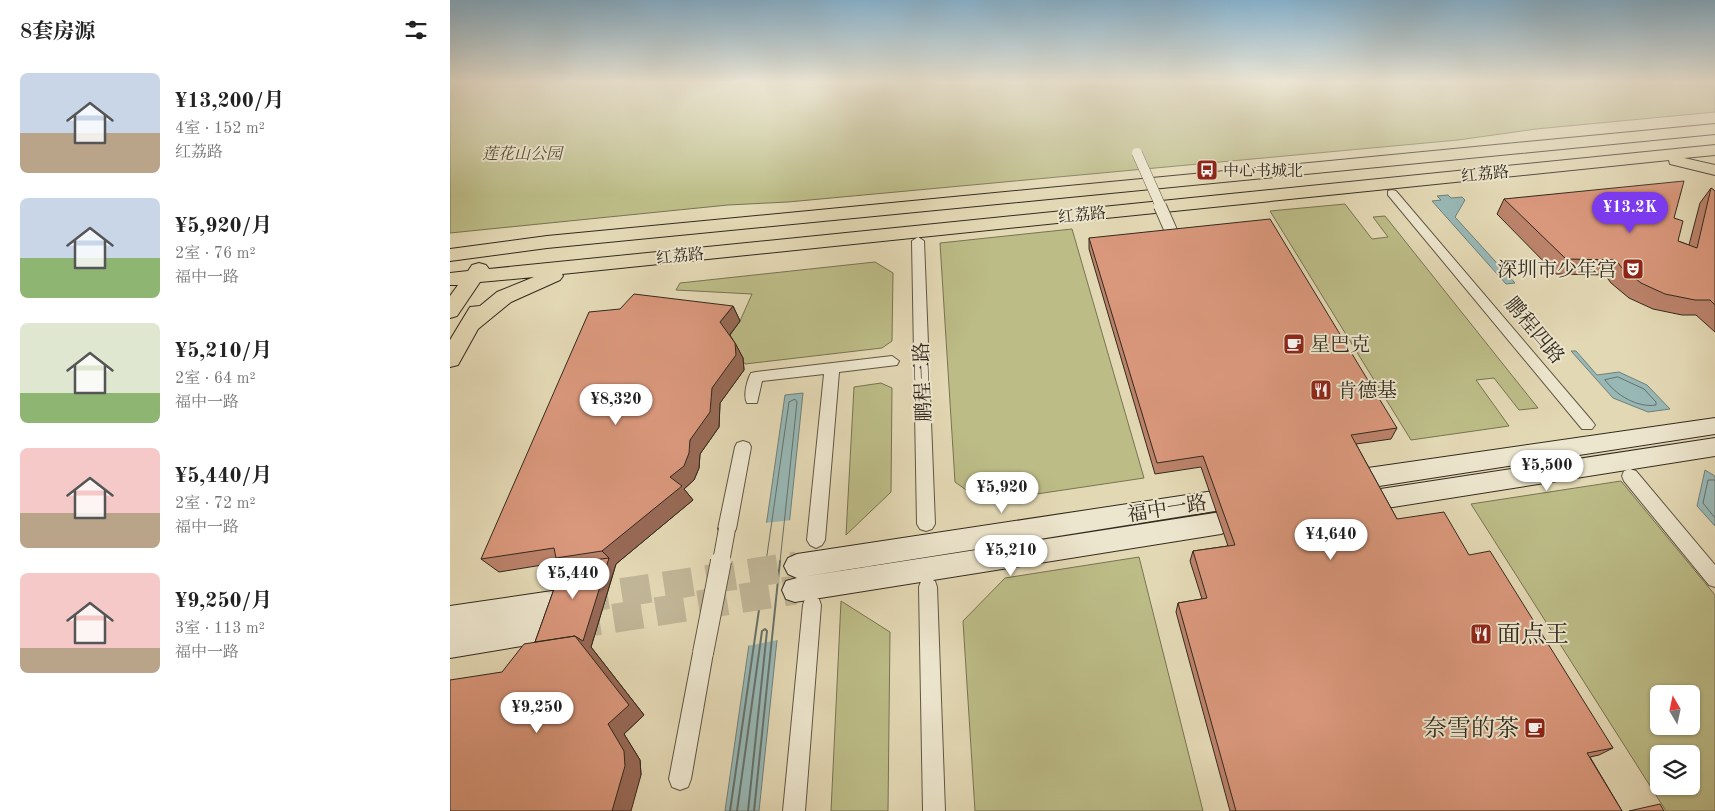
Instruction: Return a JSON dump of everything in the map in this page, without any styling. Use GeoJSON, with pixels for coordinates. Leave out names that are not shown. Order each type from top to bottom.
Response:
{"type":"FeatureCollection","features":[{"type":"Feature","properties":{"kind":"main road","name":"红荔路"},"geometry":{"type":"LineString","coordinates":[[450,255],[500,248],[1715,129]]}},
{"type":"Feature","properties":{"kind":"main road"},"geometry":{"type":"LineString","coordinates":[[1688,132],[1713,151]]}},
{"type":"Feature","properties":{"kind":"main road","name":"红荔路"},"geometry":{"type":"LineString","coordinates":[[450,279],[1713,151]]}},
{"type":"Feature","properties":{"kind":"main road"},"geometry":{"type":"LineString","coordinates":[[1640,158],[1675,160],[1715,170]]}},
{"type":"Feature","properties":{"kind":"main road"},"geometry":{"type":"LineString","coordinates":[[450,359],[498,273],[500,248]]}},
{"type":"Feature","properties":{"kind":"main road"},"geometry":{"type":"LineString","coordinates":[[450,311],[472,276],[500,248]]}},
{"type":"Feature","properties":{"kind":"main road"},"geometry":{"type":"LineString","coordinates":[[470,325],[498,302],[518,289],[585,265]]}},
{"type":"Feature","properties":{"kind":"street"},"geometry":{"type":"LineString","coordinates":[[1137,154],[1177,245]]}},
{"type":"Feature","properties":{"kind":"street","name":"鹏程四路"},"geometry":{"type":"LineString","coordinates":[[1392,193],[1587,425]]}},
{"type":"Feature","properties":{"kind":"street","name":"鹏程三路"},"geometry":{"type":"LineString","coordinates":[[918,241],[926,524]]}},
{"type":"Feature","properties":{"kind":"street"},"geometry":{"type":"LineString","coordinates":[[752,399],[756,377],[892,361]]}},
{"type":"Feature","properties":{"kind":"street"},"geometry":{"type":"LineString","coordinates":[[816,540],[832,368]]}},
{"type":"Feature","properties":{"kind":"street"},"geometry":{"type":"LineString","coordinates":[[1326,484],[1715,426]]}},
{"type":"Feature","properties":{"kind":"street"},"geometry":{"type":"LineString","coordinates":[[680,779],[743,447]]}},
{"type":"Feature","properties":{"kind":"street"},"geometry":{"type":"LineString","coordinates":[[1374,500],[1715,447]]}},
{"type":"Feature","properties":{"kind":"street"},"geometry":{"type":"LineString","coordinates":[[1630,476],[1715,579]]}},
{"type":"Feature","properties":{"kind":"street","name":"福中一路"},"geometry":{"type":"LineString","coordinates":[[801,587],[1260,494]]}},
{"type":"Feature","properties":{"kind":"street","name":"福中一路"},"geometry":{"type":"LineString","coordinates":[[801,587],[1221,523]]}},
{"type":"Feature","properties":{"kind":"street"},"geometry":{"type":"LineString","coordinates":[[794,811],[801,587]]}},
{"type":"Feature","properties":{"kind":"street"},"geometry":{"type":"LineString","coordinates":[[928,587],[934,811]]}},
{"type":"Feature","properties":{"kind":"street"},"geometry":{"type":"LineString","coordinates":[[450,619],[549,616],[450,644]]}},
{"type":"Feature","properties":{"kind":"green space","name":"莲花山公园"},"geometry":{"type":"Polygon","coordinates":[[[450,120],[1632,120],[1536,129],[1458,140],[788,202],[728,205],[450,233],[450,120]]]}},
{"type":"Feature","properties":{"kind":"green space"},"geometry":{"type":"Polygon","coordinates":[[[1345,204],[1372,239],[1388,237],[1373,217],[1385,216],[1538,408],[1519,410],[1494,378],[1476,380],[1509,426],[1411,440],[1270,211],[1345,204]]]}},
{"type":"Feature","properties":{"kind":"green space"},"geometry":{"type":"Polygon","coordinates":[[[1072,229],[1144,478],[983,502],[955,482],[940,243],[1072,229]]]}},
{"type":"Feature","properties":{"kind":"green space"},"geometry":{"type":"Polygon","coordinates":[[[875,262],[893,273],[892,341],[882,348],[745,364],[728,337],[740,321],[752,294],[676,290],[680,283],[875,262]]]}},
{"type":"Feature","properties":{"kind":"green space"},"geometry":{"type":"Polygon","coordinates":[[[881,383],[892,388],[891,492],[846,535],[854,387],[881,383]]]}},
{"type":"Feature","properties":{"kind":"green space"},"geometry":{"type":"Polygon","coordinates":[[[1621,481],[1715,595],[1715,811],[1666,811],[1656,795],[1700,795],[1700,745],[1650,745],[1650,786],[1471,504],[1621,481]]]}},
{"type":"Feature","properties":{"kind":"green space"},"geometry":{"type":"Polygon","coordinates":[[[1139,557],[1203,811],[975,811],[963,621],[1005,578],[1139,557]]]}},
{"type":"Feature","properties":{"kind":"green space"},"geometry":{"type":"Polygon","coordinates":[[[841,601],[890,632],[888,811],[831,811],[841,601]]]}},
{"type":"Feature","properties":{"kind":"water"},"geometry":{"type":"Polygon","coordinates":[[[1448,195],[1451,198],[1462,197],[1465,200],[1455,217],[1515,283],[1506,284],[1432,201],[1441,200],[1437,196],[1448,195]]]}},
{"type":"Feature","properties":{"kind":"water"},"geometry":{"type":"Polygon","coordinates":[[[1571,351],[1576,351],[1597,375],[1619,372],[1647,385],[1670,409],[1648,412],[1613,398],[1571,351]]]}},
{"type":"Feature","properties":{"kind":"water"},"geometry":{"type":"Polygon","coordinates":[[[803,393],[759,811],[725,811],[785,395],[803,393]]]}},
{"type":"Feature","properties":{"kind":"water"},"geometry":{"type":"Polygon","coordinates":[[[1705,470],[1715,476],[1715,526],[1697,506],[1705,470]]]}},
{"type":"Feature","properties":{"kind":"pier"},"geometry":{"type":"Polygon","coordinates":[[[792,520],[778,640],[746,646],[764,523],[792,520]]]}},
{"type":"Feature","properties":{"kind":"building","name":"深圳市少年宫"},"geometry":{"type":"Polygon","coordinates":[[[1684,181],[1674,218],[1683,221],[1678,241],[1697,248],[1711,188],[1715,191],[1715,305],[1710,300],[1695,300],[1665,294],[1641,283],[1622,268],[1616,260],[1566,259],[1504,199],[1684,181]]]}},
{"type":"Feature","properties":{"kind":"building"},"geometry":{"type":"Polygon","coordinates":[[[1270,219],[1397,428],[1351,435],[1397,519],[1444,512],[1469,555],[1490,551],[1613,748],[1587,753],[1622,811],[1236,811],[1178,603],[1207,598],[1193,551],[1235,545],[1203,456],[1157,463],[1089,238],[1270,219]]]}},
{"type":"Feature","properties":{"kind":"building"},"geometry":{"type":"Polygon","coordinates":[[[634,294],[733,306],[720,322],[735,343],[736,355],[712,388],[710,412],[690,440],[689,453],[684,466],[670,477],[682,486],[602,551],[556,558],[554,548],[481,559],[589,312],[620,309],[634,294]]]}},
{"type":"Feature","properties":{"kind":"building"},"geometry":{"type":"Polygon","coordinates":[[[609,558],[583,641],[575,636],[535,642],[563,564],[609,558]]]}},
{"type":"Feature","properties":{"kind":"building"},"geometry":{"type":"Polygon","coordinates":[[[575,636],[629,705],[608,724],[624,751],[625,766],[612,811],[450,811],[450,680],[502,672],[524,644],[575,636]]]}},
{"type":"Feature","properties":{"kind":"building"},"geometry":{"type":"Polygon","coordinates":[[[1660,804],[1664,811],[1629,811],[1660,804]]]}},
{"type":"Feature","properties":{"kind":"tunnel"},"geometry":{"type":"LineString","coordinates":[[579,599],[797,566]]}},
{"type":"Feature","properties":{"kind":"tunnel"},"geometry":{"type":"LineString","coordinates":[[571,625],[795,590]]}},
{"type":"Feature","properties":{"kind":"place","name":"中心书城北"},"geometry":{"type":"Point","coordinates":[1207,170]}},
{"type":"Feature","properties":{"kind":"place","name":"深圳市少年宫"},"geometry":{"type":"Point","coordinates":[1633,269]}},
{"type":"Feature","properties":{"kind":"place","name":"星巴克"},"geometry":{"type":"Point","coordinates":[1294,344]}},
{"type":"Feature","properties":{"kind":"place","name":"肯德基"},"geometry":{"type":"Point","coordinates":[1321,390]}},
{"type":"Feature","properties":{"kind":"place","name":"面点王"},"geometry":{"type":"Point","coordinates":[1481,634]}},
{"type":"Feature","properties":{"kind":"place","name":"奈雪的茶"},"geometry":{"type":"Point","coordinates":[1535,728]}}]}
